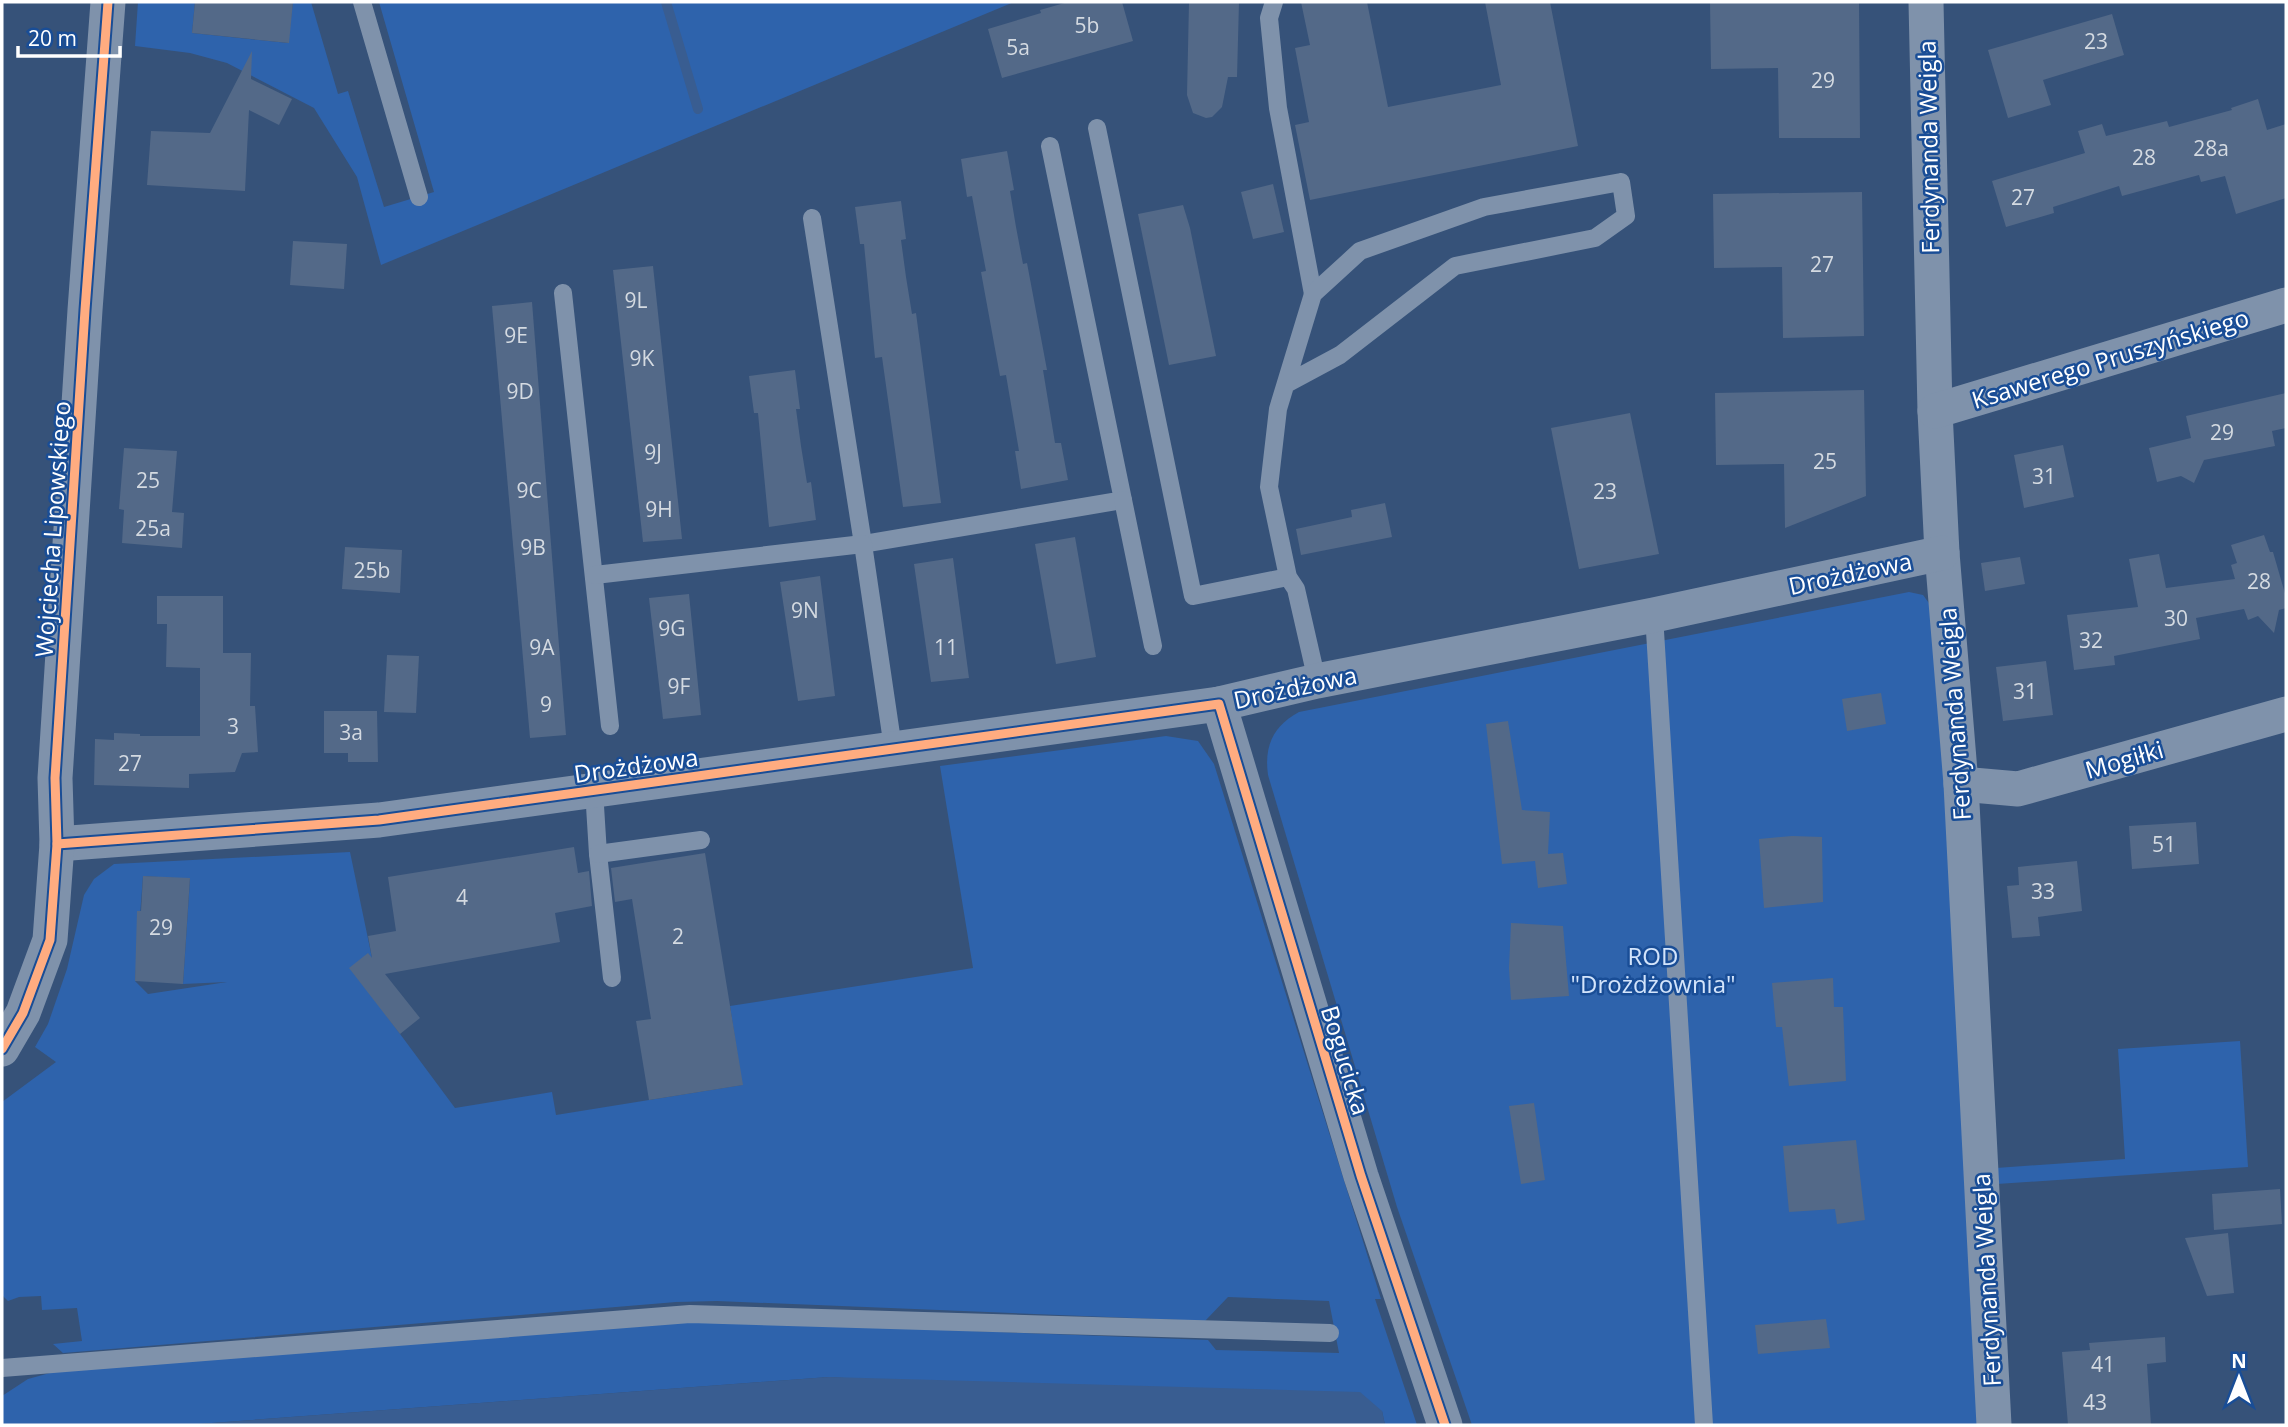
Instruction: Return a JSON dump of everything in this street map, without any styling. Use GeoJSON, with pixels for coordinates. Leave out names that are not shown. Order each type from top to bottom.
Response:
{"type":"FeatureCollection","features":[{"type":"Feature","properties":{"kind":"street","name":"Wojciecha Lipowskiego"},"geometry":{"type":"LineString","coordinates":[[2,1049],[23,1013],[50,940],[57,844],[55,778],[108,2]]}},
{"type":"Feature","properties":{"kind":"street","name":"Ferdynanda Weigla"},"geometry":{"type":"LineString","coordinates":[[1926,2],[1935,411],[1942,553],[1961,784],[1994,1425]]}},
{"type":"Feature","properties":{"kind":"street","name":"Ksawerego Pruszyńskiego"},"geometry":{"type":"LineString","coordinates":[[1935,411],[2286,305]]}},
{"type":"Feature","properties":{"kind":"street","name":"Drożdżowa"},"geometry":{"type":"LineString","coordinates":[[57,844],[379,820],[1219,704],[1317,681],[1654,615],[1942,553]]}},
{"type":"Feature","properties":{"kind":"street","name":"Bogucicka"},"geometry":{"type":"LineString","coordinates":[[1219,704],[1361,1176],[1445,1425]]}},
{"type":"Feature","properties":{"kind":"street","name":"Mogiłki"},"geometry":{"type":"LineString","coordinates":[[1961,784],[2018,789],[2286,713]]}},
{"type":"Feature","properties":{"kind":"lane"},"geometry":{"type":"LineString","coordinates":[[362,2],[419,197]]}},
{"type":"Feature","properties":{"kind":"lane"},"geometry":{"type":"LineString","coordinates":[[1274,2],[1269,18],[1278,108],[1313,294],[1278,409],[1269,487],[1288,577],[1296,589],[1317,681]]}},
{"type":"Feature","properties":{"kind":"lane"},"geometry":{"type":"LineString","coordinates":[[1097,128],[1193,596],[1288,577]]}},
{"type":"Feature","properties":{"kind":"lane"},"geometry":{"type":"LineString","coordinates":[[1050,146],[1153,646]]}},
{"type":"Feature","properties":{"kind":"lane"},"geometry":{"type":"LineString","coordinates":[[1286,384],[1340,355],[1455,266],[1595,238],[1626,216],[1621,182],[1484,207],[1360,251],[1313,294]]}},
{"type":"Feature","properties":{"kind":"lane"},"geometry":{"type":"LineString","coordinates":[[812,218],[893,748]]}},
{"type":"Feature","properties":{"kind":"lane"},"geometry":{"type":"LineString","coordinates":[[563,293],[610,726]]}},
{"type":"Feature","properties":{"kind":"lane"},"geometry":{"type":"LineString","coordinates":[[595,575],[863,544],[1123,500]]}},
{"type":"Feature","properties":{"kind":"lane"},"geometry":{"type":"LineString","coordinates":[[1654,615],[1704,1425]]}},
{"type":"Feature","properties":{"kind":"lane"},"geometry":{"type":"LineString","coordinates":[[594,790],[598,854],[612,978]]}},
{"type":"Feature","properties":{"kind":"lane"},"geometry":{"type":"LineString","coordinates":[[598,854],[701,840]]}},
{"type":"Feature","properties":{"kind":"lane"},"geometry":{"type":"LineString","coordinates":[[2,1368],[690,1314],[1330,1333]]}},
{"type":"Feature","properties":{"kind":"green space"},"geometry":{"type":"Polygon","coordinates":[[[138,2],[195,2],[192,33],[288,43],[293,2],[311,2],[338,94],[348,91],[384,207],[434,192],[379,2],[1014,2],[381,265],[357,177],[314,108],[227,63],[190,53],[135,46],[138,2]]]}},
{"type":"Feature","properties":{"kind":"green space","name":"ROD \"Drożdżownia\""},"geometry":{"type":"Polygon","coordinates":[[[1909,592],[1923,595],[1937,614],[1982,1425],[1472,1425],[1397,1207],[1268,775],[1268,755],[1272,738],[1283,724],[1299,712],[1909,592]]]}},
{"type":"Feature","properties":{"kind":"green space"},"geometry":{"type":"Polygon","coordinates":[[[1166,736],[1198,741],[1214,764],[1381,1299],[1375,1299],[1417,1425],[1385,1425],[1382,1411],[829,1377],[185,1425],[2,1425],[2,1396],[28,1379],[57,1371],[708,1321],[1208,1340],[1216,1350],[1339,1353],[1329,1301],[1228,1297],[1205,1321],[717,1301],[676,1302],[63,1353],[53,1344],[82,1341],[77,1308],[42,1310],[41,1296],[19,1297],[8,1301],[2,1295],[2,1102],[56,1062],[35,1047],[48,1024],[67,969],[84,895],[94,879],[114,864],[350,852],[383,1011],[455,1108],[552,1092],[556,1115],[742,1085],[730,1006],[973,968],[940,766],[1166,736]],[[143,876],[135,981],[148,994],[227,982],[183,984],[190,879],[143,876]]]}},
{"type":"Feature","properties":{"kind":"green space"},"geometry":{"type":"Polygon","coordinates":[[[2240,1041],[2248,1167],[1997,1184],[1996,1168],[2125,1159],[2118,1049],[2240,1041]]]}},
{"type":"Feature","properties":{"kind":"shaded area"},"geometry":{"type":"Polygon","coordinates":[[[829,1377],[1360,1392],[1382,1411],[1385,1425],[185,1425],[829,1377]]]}},
{"type":"Feature","properties":{"kind":"building"},"geometry":{"type":"Polygon","coordinates":[[[195,2],[293,2],[289,43],[192,33],[195,2]]]}},
{"type":"Feature","properties":{"kind":"building"},"geometry":{"type":"Polygon","coordinates":[[[1068,2],[1122,2],[1133,41],[1002,78],[988,29],[1068,2]]]}},
{"type":"Feature","properties":{"kind":"building"},"geometry":{"type":"Polygon","coordinates":[[[1189,2],[1239,2],[1237,77],[1228,77],[1222,107],[1212,117],[1206,118],[1193,113],[1187,95],[1189,2]]]}},
{"type":"Feature","properties":{"kind":"building"},"geometry":{"type":"Polygon","coordinates":[[[1301,2],[1367,2],[1388,107],[1501,85],[1485,2],[1550,2],[1578,146],[1310,200],[1295,125],[1309,122],[1295,48],[1310,45],[1301,2]]]}},
{"type":"Feature","properties":{"kind":"building"},"geometry":{"type":"Polygon","coordinates":[[[1710,2],[1859,2],[1860,138],[1779,138],[1778,68],[1711,69],[1710,2]]]}},
{"type":"Feature","properties":{"kind":"building"},"geometry":{"type":"Polygon","coordinates":[[[2112,14],[2124,55],[2043,80],[2051,105],[2008,118],[1988,50],[2112,14]]]}},
{"type":"Feature","properties":{"kind":"building"},"geometry":{"type":"Polygon","coordinates":[[[252,51],[251,79],[292,99],[279,125],[249,110],[245,191],[147,185],[151,131],[210,133],[252,51]]]}},
{"type":"Feature","properties":{"kind":"building"},"geometry":{"type":"Polygon","coordinates":[[[2258,99],[2267,130],[2286,124],[2286,198],[2236,214],[2225,176],[2201,182],[2199,175],[2122,196],[2119,186],[2053,207],[2054,213],[2006,227],[1992,181],[2085,153],[2078,131],[2102,124],[2106,136],[2167,121],[2169,127],[2232,110],[2231,108],[2258,99]]]}},
{"type":"Feature","properties":{"kind":"building"},"geometry":{"type":"Polygon","coordinates":[[[1007,151],[1014,190],[1010,191],[1016,227],[1023,264],[1027,263],[1047,370],[1043,370],[1055,443],[1061,443],[1068,480],[1021,489],[1015,451],[1019,451],[1006,375],[1000,376],[981,272],[986,271],[972,196],[967,197],[961,159],[1007,151]]]}},
{"type":"Feature","properties":{"kind":"building"},"geometry":{"type":"Polygon","coordinates":[[[1273,184],[1284,232],[1253,239],[1241,192],[1273,184]]]}},
{"type":"Feature","properties":{"kind":"building"},"geometry":{"type":"Polygon","coordinates":[[[1862,192],[1864,336],[1783,338],[1782,267],[1714,268],[1713,194],[1862,192]]]}},
{"type":"Feature","properties":{"kind":"building"},"geometry":{"type":"Polygon","coordinates":[[[901,201],[906,239],[901,240],[912,314],[916,313],[941,503],[903,507],[882,357],[875,358],[864,244],[860,244],[855,207],[901,201]]]}},
{"type":"Feature","properties":{"kind":"building"},"geometry":{"type":"Polygon","coordinates":[[[1183,205],[1216,356],[1169,365],[1138,214],[1183,205]]]}},
{"type":"Feature","properties":{"kind":"building"},"geometry":{"type":"Polygon","coordinates":[[[293,241],[347,244],[344,289],[290,285],[293,241]]]}},
{"type":"Feature","properties":{"kind":"building"},"geometry":{"type":"Polygon","coordinates":[[[653,266],[682,539],[643,542],[613,270],[653,266]]]}},
{"type":"Feature","properties":{"kind":"building"},"geometry":{"type":"Polygon","coordinates":[[[532,302],[566,735],[530,738],[492,306],[532,302]]]}},
{"type":"Feature","properties":{"kind":"building"},"geometry":{"type":"Polygon","coordinates":[[[795,370],[801,446],[807,483],[811,482],[816,520],[769,527],[758,413],[754,413],[749,376],[795,370]]]}},
{"type":"Feature","properties":{"kind":"building"},"geometry":{"type":"Polygon","coordinates":[[[1864,390],[1866,496],[1785,528],[1784,464],[1716,465],[1715,393],[1864,390]]]}},
{"type":"Feature","properties":{"kind":"building"},"geometry":{"type":"Polygon","coordinates":[[[2286,393],[2286,428],[2272,431],[2275,446],[2204,460],[2194,483],[2181,476],[2157,482],[2149,448],[2191,438],[2186,416],[2286,393]]]}},
{"type":"Feature","properties":{"kind":"building"},"geometry":{"type":"Polygon","coordinates":[[[1630,413],[1659,554],[1579,569],[1551,428],[1630,413]]]}},
{"type":"Feature","properties":{"kind":"building"},"geometry":{"type":"Polygon","coordinates":[[[2063,445],[2074,497],[2024,508],[2014,455],[2063,445]]]}},
{"type":"Feature","properties":{"kind":"building"},"geometry":{"type":"Polygon","coordinates":[[[124,448],[177,451],[172,512],[184,513],[182,548],[122,543],[124,510],[119,509],[124,448]]]}},
{"type":"Feature","properties":{"kind":"building"},"geometry":{"type":"Polygon","coordinates":[[[1385,503],[1392,537],[1301,555],[1296,529],[1352,517],[1351,510],[1385,503]]]}},
{"type":"Feature","properties":{"kind":"building"},"geometry":{"type":"Polygon","coordinates":[[[2264,535],[2270,552],[2273,552],[2286,597],[2286,608],[2279,610],[2274,633],[2258,616],[2248,620],[2244,609],[2196,618],[2200,639],[2114,656],[2115,665],[2074,670],[2067,615],[2138,607],[2129,559],[2159,554],[2166,588],[2235,579],[2231,565],[2237,563],[2231,545],[2264,535]]]}},
{"type":"Feature","properties":{"kind":"building"},"geometry":{"type":"Polygon","coordinates":[[[1075,537],[1096,657],[1056,664],[1035,544],[1075,537]]]}},
{"type":"Feature","properties":{"kind":"building"},"geometry":{"type":"Polygon","coordinates":[[[345,547],[402,550],[400,593],[342,589],[345,547]]]}},
{"type":"Feature","properties":{"kind":"building"},"geometry":{"type":"Polygon","coordinates":[[[2020,557],[2025,584],[1985,591],[1981,563],[2020,557]]]}},
{"type":"Feature","properties":{"kind":"building"},"geometry":{"type":"Polygon","coordinates":[[[953,558],[969,678],[931,682],[914,564],[953,558]]]}},
{"type":"Feature","properties":{"kind":"building"},"geometry":{"type":"Polygon","coordinates":[[[820,576],[835,696],[798,701],[780,582],[820,576]]]}},
{"type":"Feature","properties":{"kind":"building"},"geometry":{"type":"Polygon","coordinates":[[[689,594],[701,715],[663,719],[649,598],[689,594]]]}},
{"type":"Feature","properties":{"kind":"building"},"geometry":{"type":"Polygon","coordinates":[[[157,596],[223,596],[223,653],[251,653],[250,706],[255,706],[258,752],[242,753],[235,772],[189,774],[189,788],[94,785],[95,739],[114,740],[114,733],[200,736],[200,668],[166,667],[167,624],[157,624],[157,596]]]}},
{"type":"Feature","properties":{"kind":"building"},"geometry":{"type":"Polygon","coordinates":[[[387,655],[419,656],[416,713],[384,712],[387,655]]]}},
{"type":"Feature","properties":{"kind":"building"},"geometry":{"type":"Polygon","coordinates":[[[2046,661],[2053,715],[2003,721],[1996,667],[2046,661]]]}},
{"type":"Feature","properties":{"kind":"building"},"geometry":{"type":"Polygon","coordinates":[[[1881,693],[1886,724],[1847,731],[1842,699],[1881,693]]]}},
{"type":"Feature","properties":{"kind":"building"},"geometry":{"type":"Polygon","coordinates":[[[324,711],[377,711],[378,762],[348,762],[348,753],[324,753],[324,711]]]}},
{"type":"Feature","properties":{"kind":"building"},"geometry":{"type":"Polygon","coordinates":[[[1508,721],[1522,810],[1550,812],[1548,854],[1563,853],[1567,884],[1538,888],[1535,861],[1502,864],[1486,724],[1508,721]]]}},
{"type":"Feature","properties":{"kind":"building"},"geometry":{"type":"Polygon","coordinates":[[[2196,822],[2199,864],[2132,869],[2129,826],[2196,822]]]}},
{"type":"Feature","properties":{"kind":"building"},"geometry":{"type":"Polygon","coordinates":[[[1822,837],[1823,902],[1764,908],[1759,839],[1822,837]]]}},
{"type":"Feature","properties":{"kind":"building"},"geometry":{"type":"Polygon","coordinates":[[[574,847],[578,873],[589,871],[592,906],[555,913],[560,942],[385,974],[420,1018],[400,1034],[349,968],[368,953],[372,958],[368,936],[396,931],[388,877],[574,847]]]}},
{"type":"Feature","properties":{"kind":"building"},"geometry":{"type":"Polygon","coordinates":[[[705,853],[743,1085],[649,1100],[636,1021],[651,1019],[632,899],[615,902],[611,868],[705,853]]]}},
{"type":"Feature","properties":{"kind":"building"},"geometry":{"type":"Polygon","coordinates":[[[2077,861],[2082,911],[2038,917],[2040,936],[2012,938],[2007,886],[2019,885],[2018,867],[2077,861]]]}},
{"type":"Feature","properties":{"kind":"building"},"geometry":{"type":"Polygon","coordinates":[[[143,876],[190,878],[183,984],[135,981],[137,911],[141,911],[143,876]]]}},
{"type":"Feature","properties":{"kind":"building"},"geometry":{"type":"Polygon","coordinates":[[[1511,923],[1563,926],[1569,996],[1511,1000],[1511,923]]]}},
{"type":"Feature","properties":{"kind":"building"},"geometry":{"type":"Polygon","coordinates":[[[1833,978],[1834,1007],[1843,1007],[1846,1081],[1789,1086],[1782,1027],[1776,1027],[1772,983],[1833,978]]]}},
{"type":"Feature","properties":{"kind":"building"},"geometry":{"type":"Polygon","coordinates":[[[1534,1103],[1545,1180],[1521,1184],[1509,1106],[1534,1103]]]}},
{"type":"Feature","properties":{"kind":"building"},"geometry":{"type":"Polygon","coordinates":[[[1856,1140],[1865,1220],[1837,1224],[1835,1209],[1789,1212],[1783,1146],[1856,1140]]]}},
{"type":"Feature","properties":{"kind":"building"},"geometry":{"type":"Polygon","coordinates":[[[2280,1189],[2282,1224],[2214,1230],[2212,1194],[2280,1189]]]}},
{"type":"Feature","properties":{"kind":"building"},"geometry":{"type":"Polygon","coordinates":[[[2228,1233],[2234,1293],[2207,1296],[2185,1238],[2228,1233]]]}},
{"type":"Feature","properties":{"kind":"building"},"geometry":{"type":"Polygon","coordinates":[[[1826,1319],[1830,1348],[1758,1354],[1755,1325],[1826,1319]]]}},
{"type":"Feature","properties":{"kind":"building"},"geometry":{"type":"Polygon","coordinates":[[[2165,1337],[2166,1362],[2147,1364],[2151,1425],[2068,1425],[2062,1352],[2090,1350],[2089,1343],[2165,1337]]]}},
{"type":"Feature","properties":{"kind":"waterway"},"geometry":{"type":"LineString","coordinates":[[666,2],[698,109]]}},
{"type":"Feature","properties":{"kind":"cycle path"},"geometry":{"type":"LineString","coordinates":[[2,1049],[23,1013],[50,940],[57,844],[55,778],[108,2]]}},
{"type":"Feature","properties":{"kind":"cycle path"},"geometry":{"type":"LineString","coordinates":[[57,844],[379,820],[1219,704],[1361,1176],[1445,1425]]}}]}
